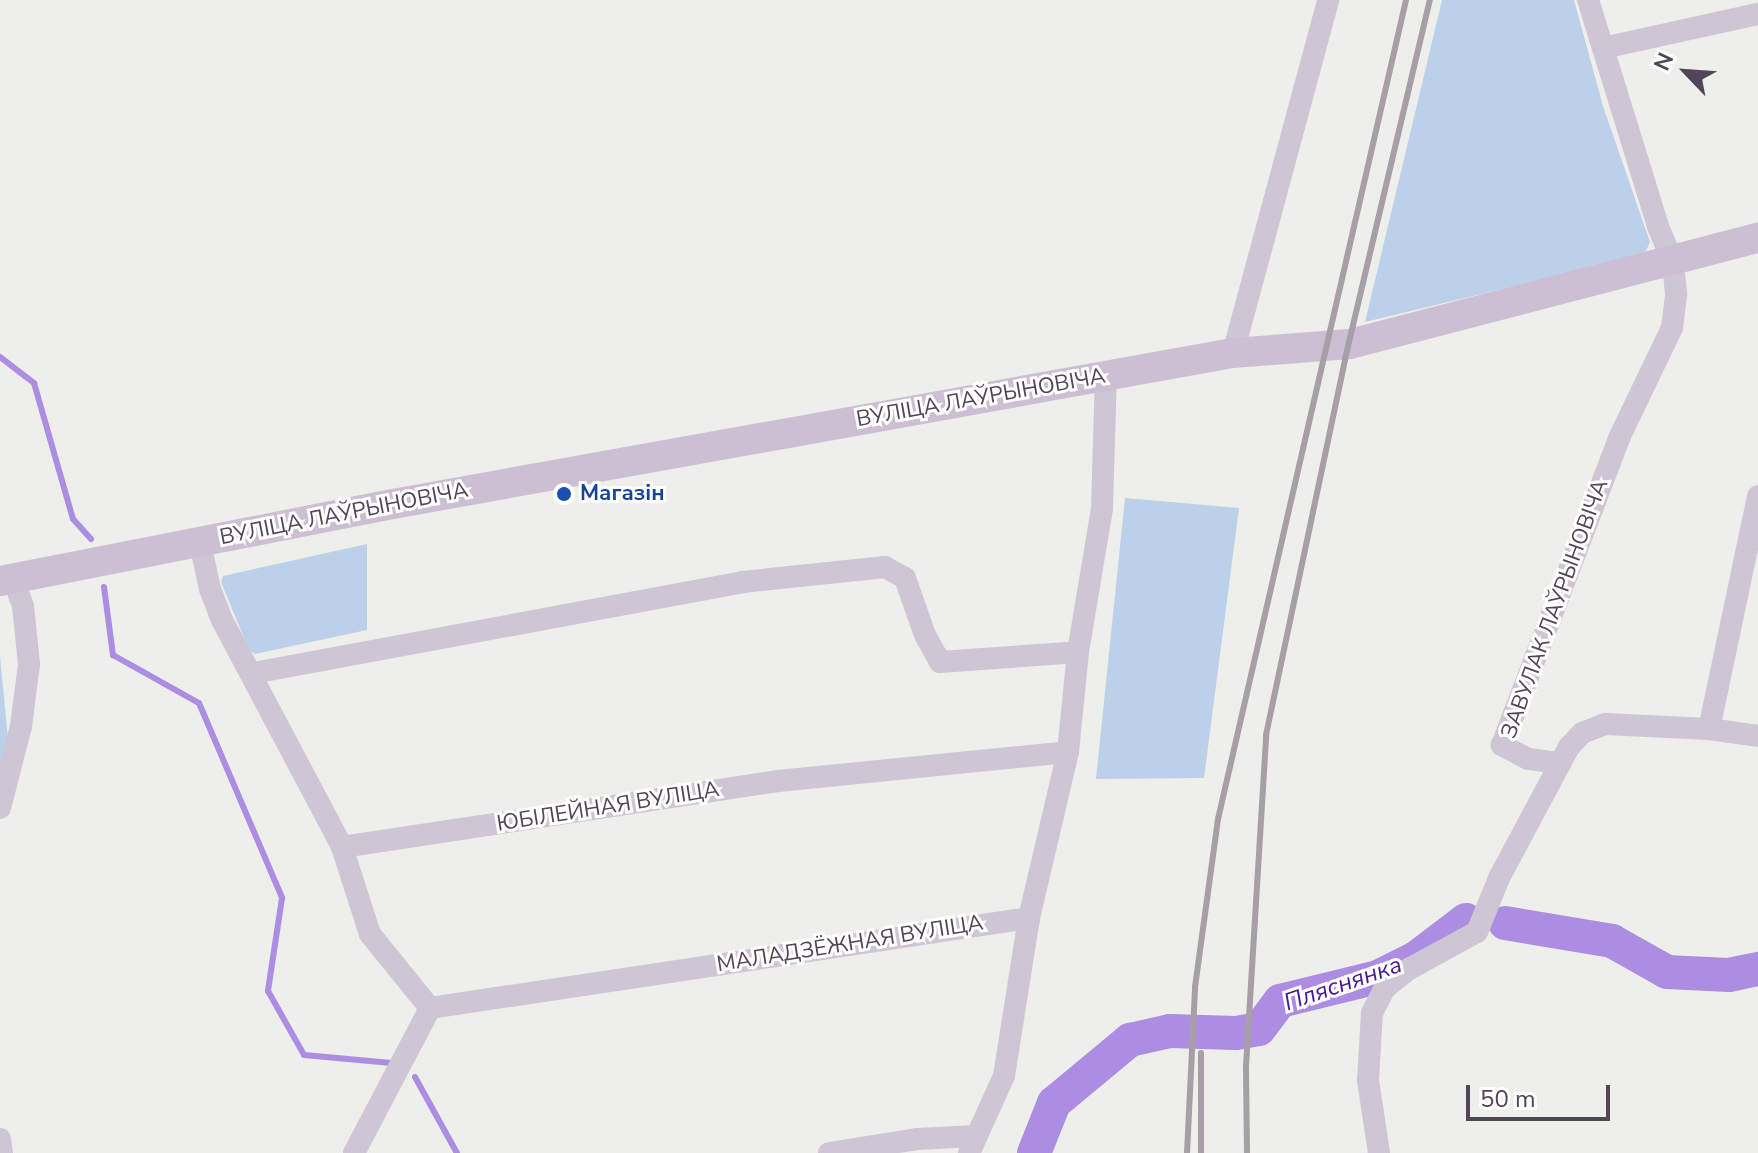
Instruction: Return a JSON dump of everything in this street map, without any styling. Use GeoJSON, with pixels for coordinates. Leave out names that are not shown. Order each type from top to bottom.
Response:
{"type":"FeatureCollection","features":[{"type":"Feature","properties":{"kind":"main road","name":"ВУЛІЦА ЛАЎРЫНОВІЧА"},"geometry":{"type":"LineString","coordinates":[[7,580],[750,438],[1233,353],[1350,344],[1758,238]]}},
{"type":"Feature","properties":{"kind":"street"},"geometry":{"type":"LineString","coordinates":[[1233,353],[1328,0]]}},
{"type":"Feature","properties":{"kind":"street"},"geometry":{"type":"LineString","coordinates":[[1588,0],[1658,226],[1673,262]]}},
{"type":"Feature","properties":{"kind":"street"},"geometry":{"type":"LineString","coordinates":[[1603,48],[1758,14]]}},
{"type":"Feature","properties":{"kind":"street","name":"ЗАВУЛАК ЛАЎРЫНОВІЧА"},"geometry":{"type":"LineString","coordinates":[[1558,763],[1528,759],[1502,745],[1619,438],[1672,328],[1676,293],[1673,262]]}},
{"type":"Feature","properties":{"kind":"street"},"geometry":{"type":"LineString","coordinates":[[829,1153],[917,1139],[972,1145],[1004,1076],[1029,918],[1068,752],[1078,652],[1102,508],[1106,377]]}},
{"type":"Feature","properties":{"kind":"street"},"geometry":{"type":"LineString","coordinates":[[1709,729],[1758,496]]}},
{"type":"Feature","properties":{"kind":"street"},"geometry":{"type":"LineString","coordinates":[[200,543],[218,610],[342,847],[370,934],[430,1008],[354,1153]]}},
{"type":"Feature","properties":{"kind":"street"},"geometry":{"type":"LineString","coordinates":[[253,673],[742,582],[885,567],[905,578],[925,635],[940,662],[1078,652]]}},
{"type":"Feature","properties":{"kind":"street"},"geometry":{"type":"LineString","coordinates":[[0,808],[10,728],[29,664],[23,606],[7,580]]}},
{"type":"Feature","properties":{"kind":"street"},"geometry":{"type":"LineString","coordinates":[[1379,1153],[1368,1080],[1372,1013],[1384,989],[1409,969],[1477,932],[1499,878],[1558,763],[1582,733],[1605,724],[1709,729],[1758,736]]}},
{"type":"Feature","properties":{"kind":"street","name":"ЮБІЛЕЙНАЯ ВУЛІЦА"},"geometry":{"type":"LineString","coordinates":[[342,847],[778,781],[1068,752]]}},
{"type":"Feature","properties":{"kind":"street","name":"МАЛАДЗЁЖНАЯ ВУЛІЦА"},"geometry":{"type":"LineString","coordinates":[[430,1008],[1029,918]]}},
{"type":"Feature","properties":{"kind":"street"},"geometry":{"type":"LineString","coordinates":[[0,1139],[2,1153]]}},
{"type":"Feature","properties":{"kind":"shaded area"},"geometry":{"type":"Polygon","coordinates":[[[1442,0],[1574,0],[1603,106],[1650,242],[1646,251],[1627,259],[1365,322],[1442,0]]]}},
{"type":"Feature","properties":{"kind":"shaded area"},"geometry":{"type":"Polygon","coordinates":[[[1125,498],[1239,508],[1204,778],[1096,779],[1125,498]]]}},
{"type":"Feature","properties":{"kind":"shaded area"},"geometry":{"type":"Polygon","coordinates":[[[367,544],[367,630],[255,654],[249,650],[221,582],[223,576],[367,544]]]}},
{"type":"Feature","properties":{"kind":"shaded area"},"geometry":{"type":"Polygon","coordinates":[[[0,656],[9,749],[0,781],[0,656]]]}},
{"type":"Feature","properties":{"kind":"waterway"},"geometry":{"type":"LineString","coordinates":[[0,357],[34,383],[73,519],[91,539]]}},
{"type":"Feature","properties":{"kind":"waterway"},"geometry":{"type":"LineString","coordinates":[[104,587],[113,655],[199,703],[282,898],[268,991],[304,1055],[392,1063]]}},
{"type":"Feature","properties":{"kind":"waterway","name":"Пляснянка"},"geometry":{"type":"LineString","coordinates":[[1034,1153],[1054,1103],[1130,1040],[1170,1031],[1236,1033],[1259,1029],[1280,1001],[1378,977],[1416,958],[1466,920]]}},
{"type":"Feature","properties":{"kind":"waterway","name":"Пляснянка"},"geometry":{"type":"LineString","coordinates":[[1505,923],[1612,941],[1667,972],[1729,975],[1758,969]]}},
{"type":"Feature","properties":{"kind":"waterway"},"geometry":{"type":"LineString","coordinates":[[415,1077],[457,1153]]}},
{"type":"Feature","properties":{"kind":"railway"},"geometry":{"type":"LineString","coordinates":[[1187,1153],[1195,987],[1218,819],[1406,0]]}},
{"type":"Feature","properties":{"kind":"railway"},"geometry":{"type":"LineString","coordinates":[[1247,1153],[1246,1066],[1266,735],[1345,359],[1430,0]]}},
{"type":"Feature","properties":{"kind":"railway"},"geometry":{"type":"LineString","coordinates":[[1201,1053],[1201,1153]]}},
{"type":"Feature","properties":{"kind":"place","name":"Магазін"},"geometry":{"type":"Point","coordinates":[564,494]}}]}
